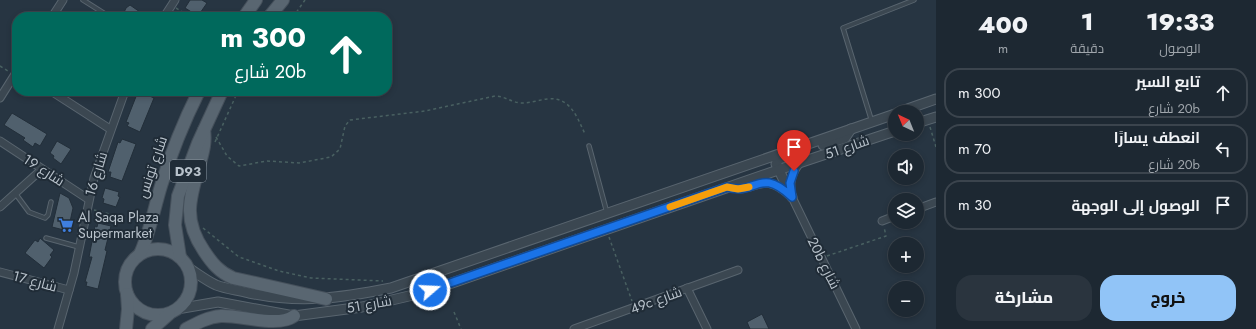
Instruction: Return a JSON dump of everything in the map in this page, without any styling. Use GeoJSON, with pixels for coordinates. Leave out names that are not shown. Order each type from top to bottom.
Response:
{"type":"FeatureCollection","features":[{"type":"Feature","properties":{"kind":"main road"},"geometry":{"type":"LineString","coordinates":[[248,12],[256,0]]}},
{"type":"Feature","properties":{"kind":"main road"},"geometry":{"type":"LineString","coordinates":[[273,12],[283,0]]}},
{"type":"Feature","properties":{"kind":"main road","name":"شارع تونس"},"geometry":{"type":"LineString","coordinates":[[140,254],[149,230],[156,201],[171,154],[197,96]]}},
{"type":"Feature","properties":{"kind":"main road","name":"D93"},"geometry":{"type":"LineString","coordinates":[[180,256],[176,235],[177,204],[204,130],[220,96]]}},
{"type":"Feature","properties":{"kind":"main road"},"geometry":{"type":"LineString","coordinates":[[204,130],[204,150],[191,195],[189,212],[194,235],[212,264],[233,278],[326,299]]}},
{"type":"Feature","properties":{"kind":"main road"},"geometry":{"type":"LineString","coordinates":[[126,329],[128,309],[124,282],[126,271],[132,261],[140,254],[156,248],[169,250],[180,256],[190,269],[191,288],[183,304],[152,329]]}},
{"type":"Feature","properties":{"kind":"main road"},"geometry":{"type":"LineString","coordinates":[[126,293],[132,302],[144,312],[159,315],[173,311]]}},
{"type":"Feature","properties":{"kind":"main road"},"geometry":{"type":"LineString","coordinates":[[186,329],[207,319],[220,316],[281,321],[294,316]]}},
{"type":"Feature","properties":{"kind":"street"},"geometry":{"type":"LineString","coordinates":[[55,12],[63,0]]}},
{"type":"Feature","properties":{"kind":"street"},"geometry":{"type":"LineString","coordinates":[[167,12],[173,3]]}},
{"type":"Feature","properties":{"kind":"street"},"geometry":{"type":"LineString","coordinates":[[0,98],[12,79]]}},
{"type":"Feature","properties":{"kind":"street"},"geometry":{"type":"LineString","coordinates":[[59,96],[110,129]]}},
{"type":"Feature","properties":{"kind":"street","name":"شارع 16"},"geometry":{"type":"LineString","coordinates":[[58,329],[79,247],[88,199],[110,129],[124,96]]}},
{"type":"Feature","properties":{"kind":"street"},"geometry":{"type":"LineString","coordinates":[[921,105],[936,100]]}},
{"type":"Feature","properties":{"kind":"street","name":"شارع 51"},"geometry":{"type":"LineString","coordinates":[[190,269],[212,283],[229,288],[301,300],[326,299],[391,288],[888,116]]}},
{"type":"Feature","properties":{"kind":"street"},"geometry":{"type":"LineString","coordinates":[[792,197],[778,170],[777,162],[781,158],[845,138],[852,129]]}},
{"type":"Feature","properties":{"kind":"street","name":"شارع 51"},"geometry":{"type":"LineString","coordinates":[[173,311],[218,302],[294,316],[362,307],[410,296],[888,133]]}},
{"type":"Feature","properties":{"kind":"street","name":"شارع 19"},"geometry":{"type":"LineString","coordinates":[[0,141],[88,199]]}},
{"type":"Feature","properties":{"kind":"street","name":"20b شارع"},"geometry":{"type":"LineString","coordinates":[[800,163],[794,171],[791,179],[792,197],[856,329]]}},
{"type":"Feature","properties":{"kind":"street"},"geometry":{"type":"LineString","coordinates":[[0,207],[42,169]]}},
{"type":"Feature","properties":{"kind":"street","name":"20b شارع"},"geometry":{"type":"LineString","coordinates":[[727,187],[738,189],[759,183],[769,183],[778,186],[792,197]]}},
{"type":"Feature","properties":{"kind":"street"},"geometry":{"type":"LineString","coordinates":[[924,206],[936,202]]}},
{"type":"Feature","properties":{"kind":"street"},"geometry":{"type":"LineString","coordinates":[[882,221],[888,219]]}},
{"type":"Feature","properties":{"kind":"street","name":"49c شارع"},"geometry":{"type":"LineString","coordinates":[[574,329],[738,270]]}},
{"type":"Feature","properties":{"kind":"street","name":"شارع 17"},"geometry":{"type":"LineString","coordinates":[[0,272],[69,290]]}},
{"type":"Feature","properties":{"kind":"street"},"geometry":{"type":"LineString","coordinates":[[687,288],[707,329]]}},
{"type":"Feature","properties":{"kind":"lane"},"geometry":{"type":"LineString","coordinates":[[83,0],[102,12]]}},
{"type":"Feature","properties":{"kind":"lane"},"geometry":{"type":"LineString","coordinates":[[872,122],[843,28],[914,0]]}},
{"type":"Feature","properties":{"kind":"lane"},"geometry":{"type":"LineString","coordinates":[[589,146],[607,213]]}},
{"type":"Feature","properties":{"kind":"lane"},"geometry":{"type":"LineString","coordinates":[[15,193],[29,212],[45,218],[48,215],[51,202]]}},
{"type":"Feature","properties":{"kind":"lane"},"geometry":{"type":"LineString","coordinates":[[46,238],[79,247]]}},
{"type":"Feature","properties":{"kind":"path"},"geometry":{"type":"LineString","coordinates":[[297,12],[305,0]]}},
{"type":"Feature","properties":{"kind":"path"},"geometry":{"type":"LineString","coordinates":[[173,3],[185,12]]}},
{"type":"Feature","properties":{"kind":"path"},"geometry":{"type":"LineString","coordinates":[[0,66],[12,71]]}},
{"type":"Feature","properties":{"kind":"path"},"geometry":{"type":"LineString","coordinates":[[213,146],[236,96]]}},
{"type":"Feature","properties":{"kind":"path"},"geometry":{"type":"LineString","coordinates":[[216,137],[227,156],[237,165],[267,161],[299,163],[334,155],[341,146],[345,126],[350,120],[425,111],[495,96],[522,103],[549,99],[562,101],[574,112],[585,134]]}},
{"type":"Feature","properties":{"kind":"path"},"geometry":{"type":"LineString","coordinates":[[932,118],[936,147]]}},
{"type":"Feature","properties":{"kind":"path"},"geometry":{"type":"LineString","coordinates":[[86,208],[125,218]]}},
{"type":"Feature","properties":{"kind":"path"},"geometry":{"type":"LineString","coordinates":[[821,257],[886,236],[882,221]]}},
{"type":"Feature","properties":{"kind":"path"},"geometry":{"type":"LineString","coordinates":[[201,226],[238,257],[279,271],[311,278],[387,281]]}},
{"type":"Feature","properties":{"kind":"path"},"geometry":{"type":"LineString","coordinates":[[606,229],[634,307]]}},
{"type":"Feature","properties":{"kind":"path"},"geometry":{"type":"LineString","coordinates":[[454,312],[461,329]]}},
{"type":"Feature","properties":{"kind":"building"},"geometry":{"type":"Polygon","coordinates":[[[190,0],[202,0],[207,3],[201,12],[192,12],[185,8],[190,0]]]}},
{"type":"Feature","properties":{"kind":"building"},"geometry":{"type":"Polygon","coordinates":[[[130,5],[140,12],[124,12],[130,5]]]}},
{"type":"Feature","properties":{"kind":"building"},"geometry":{"type":"Polygon","coordinates":[[[136,96],[150,96],[154,98],[140,132],[127,126],[129,123],[126,122],[136,96]]]}},
{"type":"Feature","properties":{"kind":"building"},"geometry":{"type":"Polygon","coordinates":[[[12,113],[47,134],[40,146],[35,143],[33,147],[23,140],[25,138],[4,125],[12,113]]]}},
{"type":"Feature","properties":{"kind":"building"},"geometry":{"type":"Polygon","coordinates":[[[122,139],[136,144],[122,181],[110,177],[111,172],[108,172],[118,142],[120,143],[122,139]]]}},
{"type":"Feature","properties":{"kind":"building"},"geometry":{"type":"Polygon","coordinates":[[[57,141],[71,149],[61,164],[53,158],[54,156],[50,153],[57,141]]]}},
{"type":"Feature","properties":{"kind":"building"},"geometry":{"type":"Polygon","coordinates":[[[105,188],[119,192],[118,196],[120,197],[116,207],[103,203],[104,199],[102,198],[105,188]]]}},
{"type":"Feature","properties":{"kind":"building"},"geometry":{"type":"Polygon","coordinates":[[[60,193],[69,198],[73,208],[68,231],[52,227],[60,193]]]}},
{"type":"Feature","properties":{"kind":"building"},"geometry":{"type":"Polygon","coordinates":[[[98,223],[111,226],[98,289],[86,286],[87,282],[85,282],[92,257],[89,257],[95,226],[97,227],[98,223]]]}},
{"type":"Feature","properties":{"kind":"building"},"geometry":{"type":"Polygon","coordinates":[[[40,238],[54,250],[50,255],[52,257],[44,268],[25,253],[35,240],[38,242],[40,238]]]}},
{"type":"Feature","properties":{"kind":"building"},"geometry":{"type":"Polygon","coordinates":[[[762,314],[769,329],[750,329],[747,322],[762,314]]]}},
{"type":"Feature","properties":{"kind":"slow traffic"},"geometry":{"type":"LineString","coordinates":[[670,207],[727,187],[733,189],[749,187]]}},
{"type":"Feature","properties":{"kind":"place","name":"Al Saqa Plaza Supermarket"},"geometry":{"type":"Point","coordinates":[66,225]}},
{"type":"Feature","properties":{"kind":"route"},"geometry":{"type":"LineString","coordinates":[[430,290],[727,187],[738,189],[764,182],[778,186],[792,197],[790,183],[794,171]]}}]}
